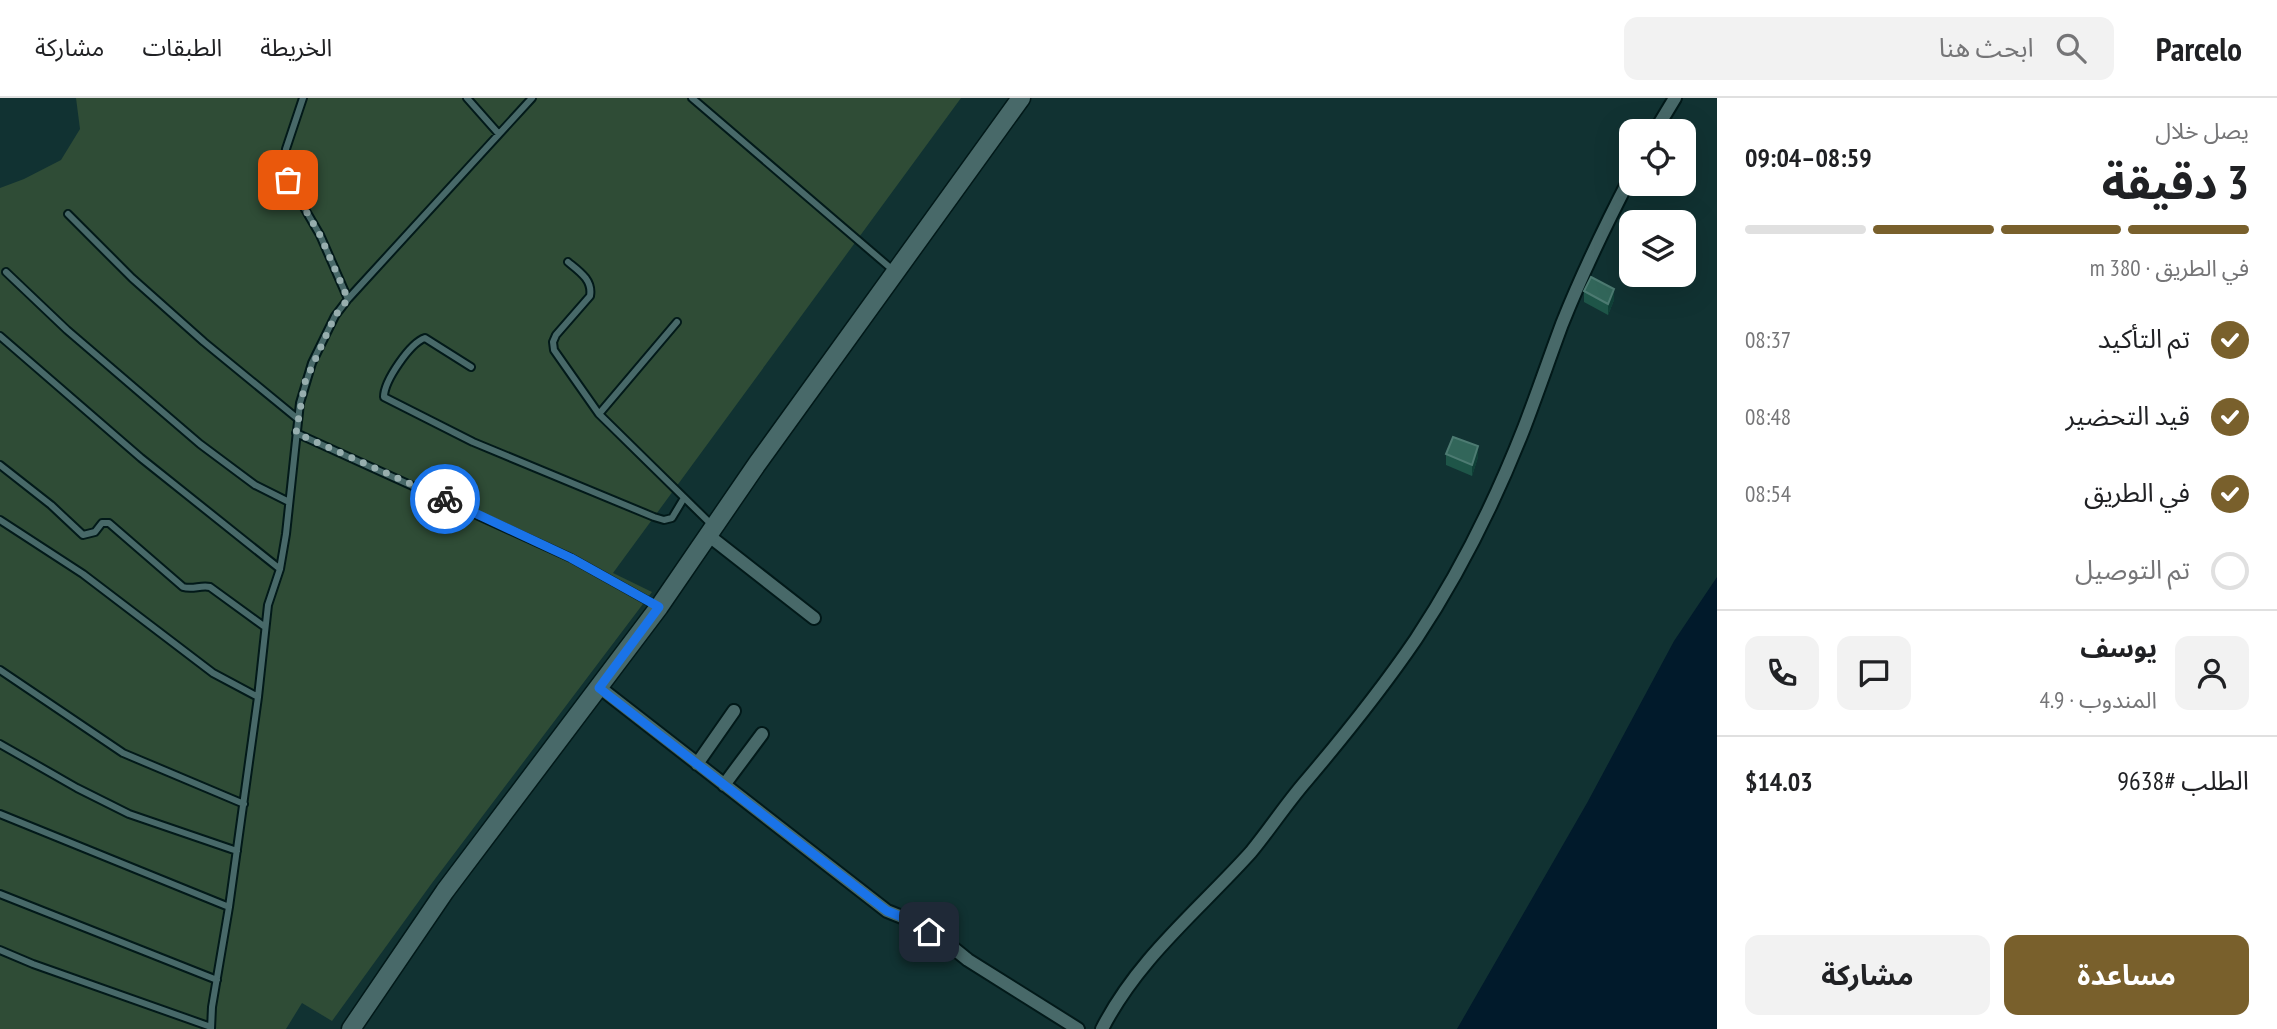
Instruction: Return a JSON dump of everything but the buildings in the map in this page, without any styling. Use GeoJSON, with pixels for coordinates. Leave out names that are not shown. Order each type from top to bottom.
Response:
{"type":"FeatureCollection","features":[{"type":"Feature","properties":{"kind":"main road"},"geometry":{"type":"LineString","coordinates":[[351,1029],[445,891],[659,607],[1021,98]]}},
{"type":"Feature","properties":{"kind":"street"},"geometry":{"type":"LineString","coordinates":[[1662,119],[1675,98]]}},
{"type":"Feature","properties":{"kind":"street"},"geometry":{"type":"LineString","coordinates":[[1102,1029],[1144,964],[1252,851],[1304,783],[1357,721],[1430,616],[1471,545],[1506,471],[1578,287],[1621,196]]}},
{"type":"Feature","properties":{"kind":"street"},"geometry":{"type":"LineString","coordinates":[[711,531],[814,618]]}},
{"type":"Feature","properties":{"kind":"street"},"geometry":{"type":"LineString","coordinates":[[599,688],[887,911],[947,943],[968,960],[1078,1029]]}},
{"type":"Feature","properties":{"kind":"street"},"geometry":{"type":"LineString","coordinates":[[697,764],[734,711]]}},
{"type":"Feature","properties":{"kind":"street"},"geometry":{"type":"LineString","coordinates":[[724,785],[762,734]]}},
{"type":"Feature","properties":{"kind":"lane"},"geometry":{"type":"LineString","coordinates":[[303,98],[286,149],[284,164],[288,180],[320,235],[348,299]]}},
{"type":"Feature","properties":{"kind":"lane"},"geometry":{"type":"LineString","coordinates":[[467,98],[498,133]]}},
{"type":"Feature","properties":{"kind":"lane"},"geometry":{"type":"LineString","coordinates":[[0,950],[211,1028],[244,804],[268,605],[280,569],[296,433],[305,382],[335,316],[348,299],[532,98]]}},
{"type":"Feature","properties":{"kind":"lane"},"geometry":{"type":"LineString","coordinates":[[692,98],[895,272]]}},
{"type":"Feature","properties":{"kind":"lane"},"geometry":{"type":"LineString","coordinates":[[68,214],[132,278],[298,419]]}},
{"type":"Feature","properties":{"kind":"lane"},"geometry":{"type":"LineString","coordinates":[[568,262],[589,282],[592,289],[590,296],[556,335],[553,342],[554,351],[599,414],[684,498],[711,531]]}},
{"type":"Feature","properties":{"kind":"lane"},"geometry":{"type":"LineString","coordinates":[[6,272],[67,330],[200,444],[255,485],[289,502]]}},
{"type":"Feature","properties":{"kind":"lane"},"geometry":{"type":"LineString","coordinates":[[599,414],[677,322]]}},
{"type":"Feature","properties":{"kind":"lane"},"geometry":{"type":"LineString","coordinates":[[0,336],[141,458],[280,569]]}},
{"type":"Feature","properties":{"kind":"lane"},"geometry":{"type":"LineString","coordinates":[[471,367],[425,338],[421,339],[406,354],[387,383],[384,397],[474,442],[654,517],[664,520],[671,518],[684,498]]}},
{"type":"Feature","properties":{"kind":"lane"},"geometry":{"type":"LineString","coordinates":[[296,433],[571,558],[659,607]]}},
{"type":"Feature","properties":{"kind":"lane"},"geometry":{"type":"LineString","coordinates":[[0,465],[51,505],[83,535],[95,532],[102,523],[109,523],[183,587],[210,587],[265,627]]}},
{"type":"Feature","properties":{"kind":"lane"},"geometry":{"type":"LineString","coordinates":[[0,520],[83,574],[213,673],[258,697]]}},
{"type":"Feature","properties":{"kind":"lane"},"geometry":{"type":"LineString","coordinates":[[0,670],[123,753],[244,804]]}},
{"type":"Feature","properties":{"kind":"lane"},"geometry":{"type":"LineString","coordinates":[[0,744],[129,814],[237,851]]}},
{"type":"Feature","properties":{"kind":"lane"},"geometry":{"type":"LineString","coordinates":[[0,814],[229,907]]}},
{"type":"Feature","properties":{"kind":"lane"},"geometry":{"type":"LineString","coordinates":[[0,894],[217,980]]}},
{"type":"Feature","properties":{"kind":"green space"},"geometry":{"type":"Polygon","coordinates":[[[76,98],[961,98],[613,573],[652,592],[432,883],[332,1021],[302,1003],[286,1029],[0,1029],[0,188],[61,160],[80,129],[76,98]]]}},
{"type":"Feature","properties":{"kind":"water"},"geometry":{"type":"Polygon","coordinates":[[[1717,577],[1717,1029],[1457,1029],[1587,803],[1674,641],[1717,577]]]}},
{"type":"Feature","properties":{"kind":"way so far"},"geometry":{"type":"LineString","coordinates":[[288,180],[320,235],[348,299],[335,316],[312,363],[300,403],[296,433],[445,499]]}},
{"type":"Feature","properties":{"kind":"route"},"geometry":{"type":"LineString","coordinates":[[445,499],[571,558],[659,607],[599,688],[887,911],[929,932]]}}]}
